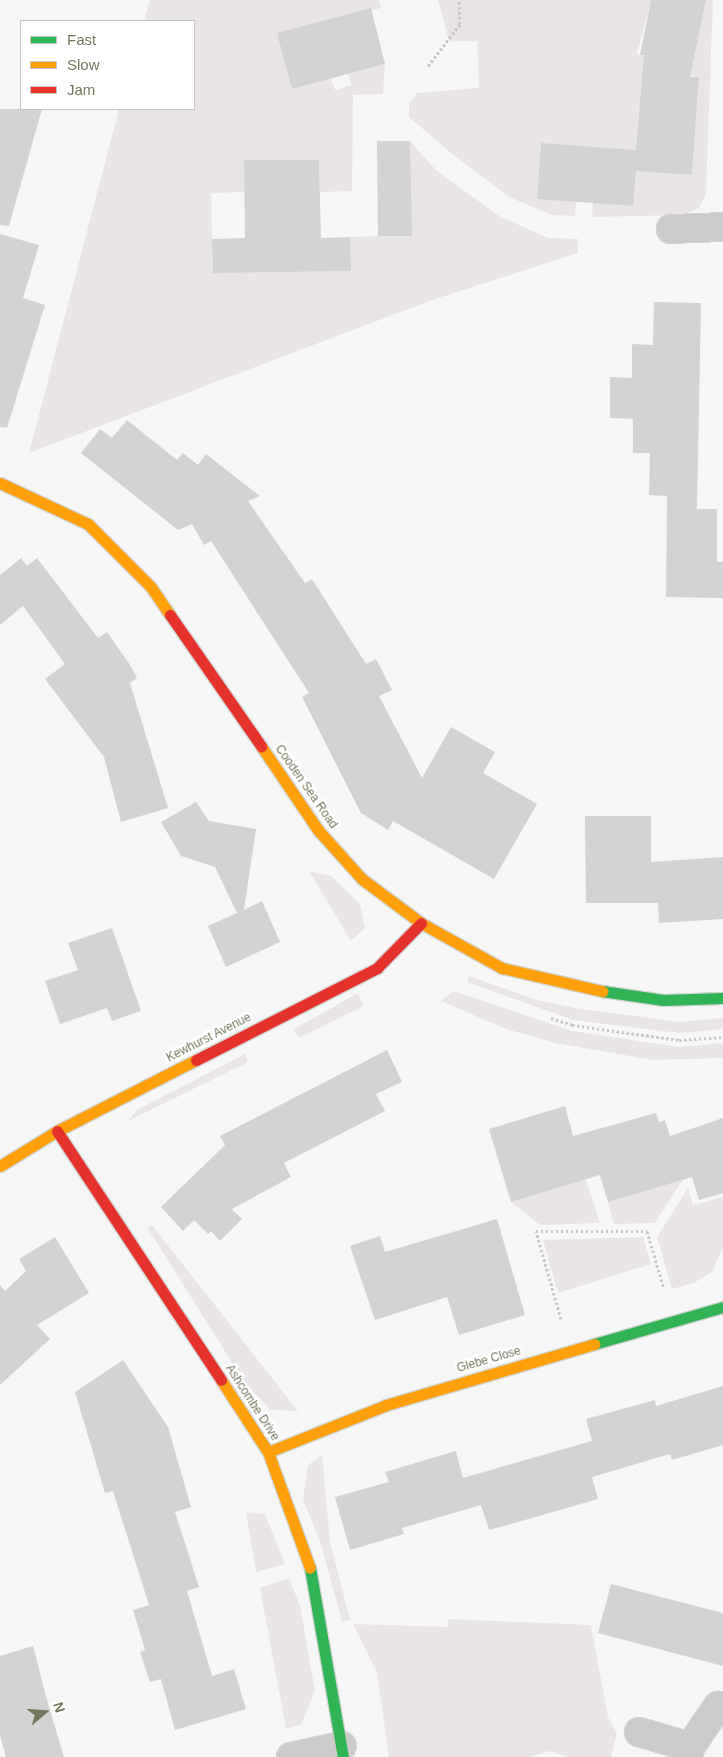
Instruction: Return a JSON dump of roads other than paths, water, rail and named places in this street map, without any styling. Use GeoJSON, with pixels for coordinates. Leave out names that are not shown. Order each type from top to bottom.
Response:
{"type":"FeatureCollection","features":[{"type":"Feature","properties":{"kind":"street"},"geometry":{"type":"LineString","coordinates":[[671,229],[723,227]]}},
{"type":"Feature","properties":{"kind":"street","name":"Cooden Sea Road"},"geometry":{"type":"LineString","coordinates":[[0,483],[88,524],[151,587],[318,830],[362,879],[421,923],[502,968],[570,985],[663,1000],[723,998]]}},
{"type":"Feature","properties":{"kind":"street","name":"Kewhurst Avenue"},"geometry":{"type":"LineString","coordinates":[[0,1166],[57,1131],[377,968],[421,923]]}},
{"type":"Feature","properties":{"kind":"street","name":"Ashcombe Drive"},"geometry":{"type":"LineString","coordinates":[[57,1131],[268,1452],[312,1573],[343,1751]]}},
{"type":"Feature","properties":{"kind":"street","name":"Glebe Close"},"geometry":{"type":"LineString","coordinates":[[268,1452],[386,1405],[723,1307]]}},
{"type":"Feature","properties":{"kind":"street"},"geometry":{"type":"LineString","coordinates":[[639,1732],[689,1752],[718,1706]]}},
{"type":"Feature","properties":{"kind":"street"},"geometry":{"type":"LineString","coordinates":[[291,1757],[343,1751]]}}]}
